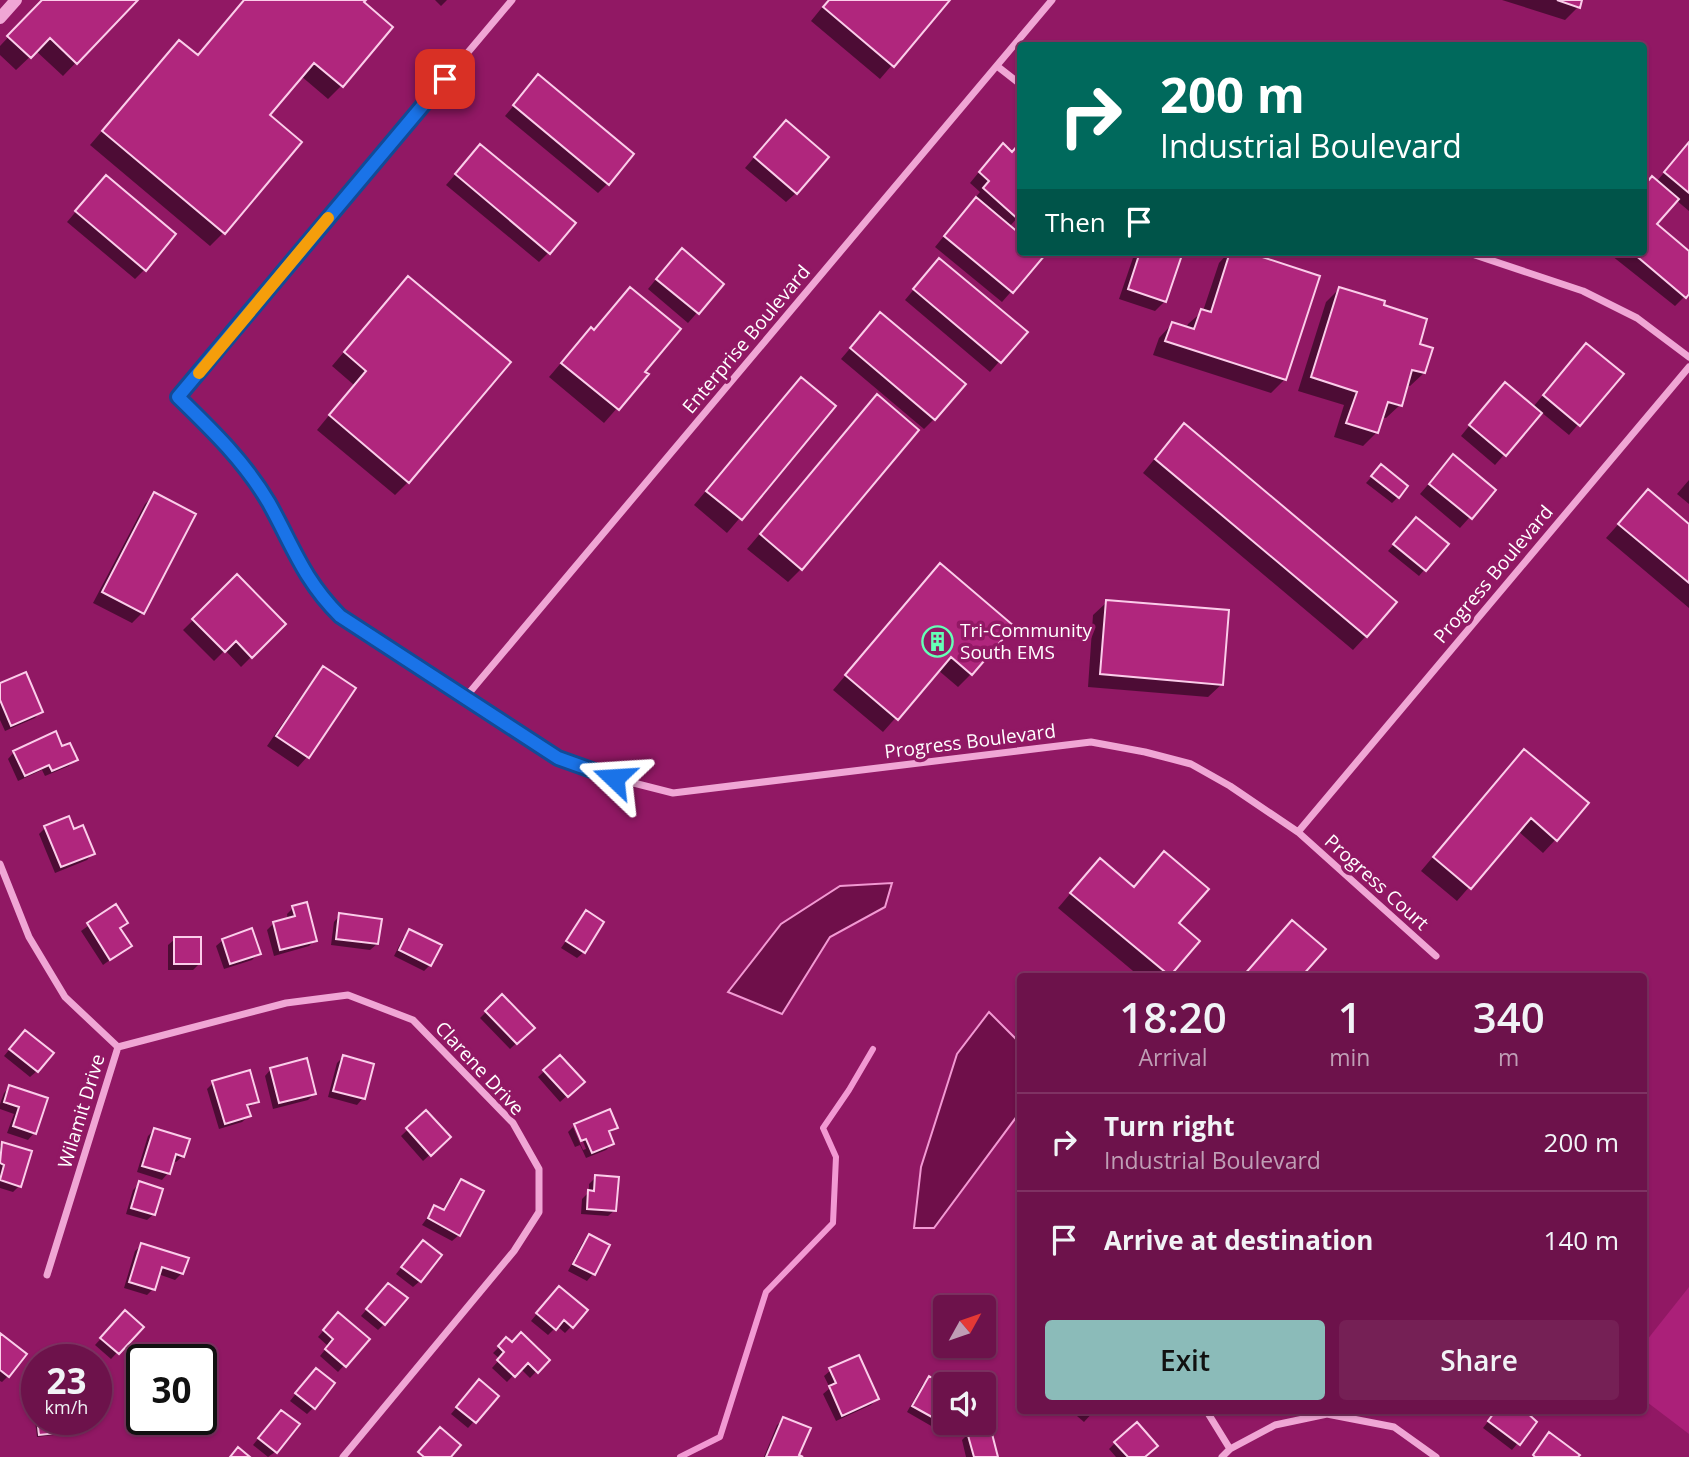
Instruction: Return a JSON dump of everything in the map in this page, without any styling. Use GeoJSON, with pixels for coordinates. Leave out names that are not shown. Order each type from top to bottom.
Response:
{"type":"FeatureCollection","features":[{"type":"Feature","properties":{"kind":"street"},"geometry":{"type":"LineString","coordinates":[[0,18],[16,0]]}},
{"type":"Feature","properties":{"kind":"street","name":"Progress Boulevard"},"geometry":{"type":"LineString","coordinates":[[512,0],[178,397],[235,453],[268,502],[301,567],[320,596],[340,616],[558,758],[614,778],[673,793],[1091,742],[1191,764],[1230,786],[1298,832],[1689,367]]}},
{"type":"Feature","properties":{"kind":"street","name":"Enterprise Boulevard"},"geometry":{"type":"LineString","coordinates":[[464,699],[1052,0]]}},
{"type":"Feature","properties":{"kind":"street"},"geometry":{"type":"LineString","coordinates":[[997,66],[1017,82]]}},
{"type":"Feature","properties":{"kind":"street"},"geometry":{"type":"LineString","coordinates":[[1478,256],[1583,291],[1637,318],[1689,357]]}},
{"type":"Feature","properties":{"kind":"street","name":"Progress Court"},"geometry":{"type":"LineString","coordinates":[[1298,832],[1436,956]]}},
{"type":"Feature","properties":{"kind":"street","name":"Wilamit Drive"},"geometry":{"type":"LineString","coordinates":[[0,864],[29,937],[65,997],[118,1046],[47,1275]]}},
{"type":"Feature","properties":{"kind":"street","name":"Clarene Drive"},"geometry":{"type":"LineString","coordinates":[[118,1046],[286,1003],[348,995],[413,1020],[513,1123],[539,1170],[539,1212],[514,1251],[343,1457]]}},
{"type":"Feature","properties":{"kind":"street"},"geometry":{"type":"LineString","coordinates":[[1208,1414],[1230,1450]]}},
{"type":"Feature","properties":{"kind":"street"},"geometry":{"type":"LineString","coordinates":[[1222,1457],[1275,1425],[1327,1414],[1394,1427],[1436,1457]]}},
{"type":"Feature","properties":{"kind":"shaded area"},"geometry":{"type":"Polygon","coordinates":[[[892,883],[885,907],[830,937],[782,1014],[728,992],[781,924],[840,886],[892,883]]]}},
{"type":"Feature","properties":{"kind":"shaded area"},"geometry":{"type":"Polygon","coordinates":[[[989,1012],[1017,1040],[1017,1116],[934,1228],[914,1228],[921,1167],[957,1054],[989,1012]]]}},
{"type":"Feature","properties":{"kind":"shaded area"},"geometry":{"type":"Polygon","coordinates":[[[1689,1287],[1689,1434],[1647,1402],[1647,1340],[1689,1287]]]}},
{"type":"Feature","properties":{"kind":"building"},"geometry":{"type":"Polygon","coordinates":[[[42,0],[138,0],[77,64],[50,38],[31,58],[7,36],[42,0]]]}},
{"type":"Feature","properties":{"kind":"building"},"geometry":{"type":"Polygon","coordinates":[[[244,0],[366,0],[364,2],[393,27],[343,87],[314,63],[270,115],[302,142],[225,234],[102,131],[179,40],[198,55],[244,0]]]}},
{"type":"Feature","properties":{"kind":"building"},"geometry":{"type":"Polygon","coordinates":[[[829,0],[950,0],[894,67],[823,7],[829,0]]]}},
{"type":"Feature","properties":{"kind":"building"},"geometry":{"type":"Polygon","coordinates":[[[1557,0],[1582,0],[1580,8],[1557,0]]]}},
{"type":"Feature","properties":{"kind":"building"},"geometry":{"type":"Polygon","coordinates":[[[538,74],[634,154],[609,185],[513,105],[538,74]]]}},
{"type":"Feature","properties":{"kind":"building"},"geometry":{"type":"Polygon","coordinates":[[[786,120],[829,157],[797,194],[754,157],[786,120]]]}},
{"type":"Feature","properties":{"kind":"building"},"geometry":{"type":"Polygon","coordinates":[[[1689,142],[1689,193],[1664,172],[1689,142]]]}},
{"type":"Feature","properties":{"kind":"building"},"geometry":{"type":"Polygon","coordinates":[[[1003,143],[1012,152],[1017,146],[1017,218],[983,188],[989,181],[979,172],[1003,143]]]}},
{"type":"Feature","properties":{"kind":"building"},"geometry":{"type":"Polygon","coordinates":[[[480,144],[576,223],[550,254],[455,174],[480,144]]]}},
{"type":"Feature","properties":{"kind":"building"},"geometry":{"type":"Polygon","coordinates":[[[106,175],[176,234],[146,271],[75,211],[106,175]]]}},
{"type":"Feature","properties":{"kind":"building"},"geometry":{"type":"Polygon","coordinates":[[[1652,176],[1679,199],[1657,224],[1689,251],[1689,294],[1686,298],[1636,256],[1647,256],[1647,182],[1652,176]]]}},
{"type":"Feature","properties":{"kind":"building"},"geometry":{"type":"Polygon","coordinates":[[[976,197],[1017,231],[1017,256],[1044,256],[1013,293],[944,236],[976,197]]]}},
{"type":"Feature","properties":{"kind":"building"},"geometry":{"type":"Polygon","coordinates":[[[682,248],[724,284],[699,314],[656,279],[682,248]]]}},
{"type":"Feature","properties":{"kind":"building"},"geometry":{"type":"Polygon","coordinates":[[[1139,256],[1182,256],[1166,302],[1128,289],[1139,256]]]}},
{"type":"Feature","properties":{"kind":"building"},"geometry":{"type":"Polygon","coordinates":[[[1229,256],[1259,256],[1320,276],[1286,380],[1165,341],[1172,322],[1194,329],[1201,309],[1211,312],[1229,256]]]}},
{"type":"Feature","properties":{"kind":"building"},"geometry":{"type":"Polygon","coordinates":[[[939,258],[1028,332],[1001,363],[913,289],[939,258]]]}},
{"type":"Feature","properties":{"kind":"building"},"geometry":{"type":"Polygon","coordinates":[[[408,276],[511,362],[409,483],[329,415],[366,371],[344,352],[408,276]]]}},
{"type":"Feature","properties":{"kind":"building"},"geometry":{"type":"Polygon","coordinates":[[[630,287],[681,329],[645,372],[649,374],[619,410],[561,363],[591,327],[594,330],[630,287]]]}},
{"type":"Feature","properties":{"kind":"building"},"geometry":{"type":"Polygon","coordinates":[[[1339,287],[1385,301],[1384,305],[1427,319],[1420,344],[1433,348],[1425,373],[1412,370],[1402,406],[1388,402],[1378,433],[1346,423],[1357,392],[1311,377],[1339,287]]]}},
{"type":"Feature","properties":{"kind":"building"},"geometry":{"type":"Polygon","coordinates":[[[880,312],[966,384],[935,420],[850,348],[880,312]]]}},
{"type":"Feature","properties":{"kind":"building"},"geometry":{"type":"Polygon","coordinates":[[[1586,343],[1624,374],[1580,426],[1543,395],[1586,343]]]}},
{"type":"Feature","properties":{"kind":"building"},"geometry":{"type":"Polygon","coordinates":[[[801,377],[836,406],[742,520],[706,491],[801,377]]]}},
{"type":"Feature","properties":{"kind":"building"},"geometry":{"type":"Polygon","coordinates":[[[1505,382],[1542,413],[1506,456],[1469,425],[1505,382]]]}},
{"type":"Feature","properties":{"kind":"building"},"geometry":{"type":"Polygon","coordinates":[[[877,394],[919,430],[802,570],[760,534],[877,394]]]}},
{"type":"Feature","properties":{"kind":"building"},"geometry":{"type":"Polygon","coordinates":[[[1184,423],[1397,602],[1367,637],[1155,459],[1184,423]]]}},
{"type":"Feature","properties":{"kind":"building"},"geometry":{"type":"Polygon","coordinates":[[[1453,454],[1496,490],[1472,519],[1429,484],[1453,454]]]}},
{"type":"Feature","properties":{"kind":"building"},"geometry":{"type":"Polygon","coordinates":[[[1381,464],[1408,486],[1399,498],[1371,476],[1381,464]]]}},
{"type":"Feature","properties":{"kind":"building"},"geometry":{"type":"Polygon","coordinates":[[[1648,489],[1689,524],[1689,583],[1618,524],[1648,489]]]}},
{"type":"Feature","properties":{"kind":"building"},"geometry":{"type":"Polygon","coordinates":[[[154,492],[196,514],[144,614],[102,592],[154,492]]]}},
{"type":"Feature","properties":{"kind":"building"},"geometry":{"type":"Polygon","coordinates":[[[1416,517],[1449,544],[1426,571],[1393,544],[1416,517]]]}},
{"type":"Feature","properties":{"kind":"building","name":"Tri-Community South EMS"},"geometry":{"type":"Polygon","coordinates":[[[940,563],[1014,626],[972,675],[951,657],[898,720],[845,675],[940,563]]]}},
{"type":"Feature","properties":{"kind":"building"},"geometry":{"type":"Polygon","coordinates":[[[237,574],[286,624],[252,658],[236,641],[225,652],[192,619],[237,574]]]}},
{"type":"Feature","properties":{"kind":"building"},"geometry":{"type":"Polygon","coordinates":[[[1106,600],[1229,610],[1223,685],[1100,674],[1106,600]]]}},
{"type":"Feature","properties":{"kind":"building"},"geometry":{"type":"Polygon","coordinates":[[[323,666],[356,688],[309,758],[276,736],[323,666]]]}},
{"type":"Feature","properties":{"kind":"building"},"geometry":{"type":"Polygon","coordinates":[[[26,672],[43,712],[11,726],[0,700],[0,683],[26,672]]]}},
{"type":"Feature","properties":{"kind":"building"},"geometry":{"type":"Polygon","coordinates":[[[56,731],[62,746],[70,743],[78,760],[52,771],[49,765],[25,776],[13,751],[56,731]]]}},
{"type":"Feature","properties":{"kind":"building"},"geometry":{"type":"Polygon","coordinates":[[[1524,749],[1589,803],[1557,841],[1531,818],[1471,889],[1433,857],[1524,749]]]}},
{"type":"Feature","properties":{"kind":"building"},"geometry":{"type":"Polygon","coordinates":[[[69,816],[74,829],[83,825],[95,854],[61,867],[44,826],[69,816]]]}},
{"type":"Feature","properties":{"kind":"building"},"geometry":{"type":"Polygon","coordinates":[[[1164,851],[1209,889],[1179,923],[1200,941],[1173,973],[1166,973],[1070,893],[1100,858],[1134,887],[1164,851]]]}},
{"type":"Feature","properties":{"kind":"building"},"geometry":{"type":"Polygon","coordinates":[[[307,902],[317,941],[280,950],[273,922],[295,916],[292,906],[307,902]]]}},
{"type":"Feature","properties":{"kind":"building"},"geometry":{"type":"Polygon","coordinates":[[[116,904],[128,923],[120,928],[132,946],[110,960],[87,923],[116,904]]]}},
{"type":"Feature","properties":{"kind":"building"},"geometry":{"type":"Polygon","coordinates":[[[586,910],[604,922],[585,953],[566,941],[586,910]]]}},
{"type":"Feature","properties":{"kind":"building"},"geometry":{"type":"Polygon","coordinates":[[[339,913],[382,919],[378,944],[336,939],[339,913]]]}},
{"type":"Feature","properties":{"kind":"building"},"geometry":{"type":"Polygon","coordinates":[[[1292,920],[1326,949],[1305,973],[1246,973],[1292,920]]]}},
{"type":"Feature","properties":{"kind":"building"},"geometry":{"type":"Polygon","coordinates":[[[252,928],[261,954],[230,964],[222,939],[252,928]]]}},
{"type":"Feature","properties":{"kind":"building"},"geometry":{"type":"Polygon","coordinates":[[[409,929],[442,945],[431,966],[399,950],[409,929]]]}},
{"type":"Feature","properties":{"kind":"building"},"geometry":{"type":"Polygon","coordinates":[[[174,937],[201,937],[201,964],[174,964],[174,937]]]}},
{"type":"Feature","properties":{"kind":"building"},"geometry":{"type":"Polygon","coordinates":[[[502,994],[535,1028],[517,1044],[485,1011],[502,994]]]}},
{"type":"Feature","properties":{"kind":"building"},"geometry":{"type":"Polygon","coordinates":[[[25,1030],[54,1053],[38,1072],[9,1049],[25,1030]]]}},
{"type":"Feature","properties":{"kind":"building"},"geometry":{"type":"Polygon","coordinates":[[[343,1055],[374,1064],[365,1099],[333,1091],[343,1055]]]}},
{"type":"Feature","properties":{"kind":"building"},"geometry":{"type":"Polygon","coordinates":[[[560,1055],[585,1082],[568,1097],[543,1070],[560,1055]]]}},
{"type":"Feature","properties":{"kind":"building"},"geometry":{"type":"Polygon","coordinates":[[[307,1058],[316,1094],[279,1103],[270,1068],[307,1058]]]}},
{"type":"Feature","properties":{"kind":"building"},"geometry":{"type":"Polygon","coordinates":[[[250,1070],[259,1102],[247,1105],[251,1116],[225,1124],[212,1081],[250,1070]]]}},
{"type":"Feature","properties":{"kind":"building"},"geometry":{"type":"Polygon","coordinates":[[[9,1085],[48,1098],[36,1134],[13,1126],[19,1107],[4,1102],[9,1085]]]}},
{"type":"Feature","properties":{"kind":"building"},"geometry":{"type":"Polygon","coordinates":[[[610,1109],[618,1128],[609,1131],[614,1144],[592,1153],[586,1139],[581,1141],[574,1124],[610,1109]]]}},
{"type":"Feature","properties":{"kind":"building"},"geometry":{"type":"Polygon","coordinates":[[[426,1110],[451,1137],[431,1156],[406,1128],[426,1110]]]}},
{"type":"Feature","properties":{"kind":"building"},"geometry":{"type":"Polygon","coordinates":[[[154,1128],[190,1139],[184,1157],[176,1154],[170,1174],[142,1166],[154,1128]]]}},
{"type":"Feature","properties":{"kind":"building"},"geometry":{"type":"Polygon","coordinates":[[[2,1142],[32,1151],[21,1187],[0,1180],[4,1165],[0,1163],[2,1142]]]}},
{"type":"Feature","properties":{"kind":"building"},"geometry":{"type":"Polygon","coordinates":[[[595,1175],[619,1177],[616,1211],[587,1209],[588,1190],[594,1191],[595,1175]]]}},
{"type":"Feature","properties":{"kind":"building"},"geometry":{"type":"Polygon","coordinates":[[[461,1179],[484,1191],[460,1236],[428,1218],[434,1205],[444,1210],[461,1179]]]}},
{"type":"Feature","properties":{"kind":"building"},"geometry":{"type":"Polygon","coordinates":[[[139,1181],[163,1189],[155,1215],[131,1208],[139,1181]]]}},
{"type":"Feature","properties":{"kind":"building"},"geometry":{"type":"Polygon","coordinates":[[[589,1234],[610,1245],[595,1275],[573,1264],[589,1234]]]}},
{"type":"Feature","properties":{"kind":"building"},"geometry":{"type":"Polygon","coordinates":[[[423,1240],[442,1255],[421,1282],[401,1267],[423,1240]]]}},
{"type":"Feature","properties":{"kind":"building"},"geometry":{"type":"Polygon","coordinates":[[[141,1243],[189,1258],[183,1274],[162,1267],[155,1290],[129,1282],[141,1243]]]}},
{"type":"Feature","properties":{"kind":"building"},"geometry":{"type":"Polygon","coordinates":[[[388,1283],[408,1298],[385,1325],[366,1309],[388,1283]]]}},
{"type":"Feature","properties":{"kind":"building"},"geometry":{"type":"Polygon","coordinates":[[[559,1286],[588,1310],[573,1328],[564,1320],[556,1330],[536,1313],[559,1286]]]}},
{"type":"Feature","properties":{"kind":"building"},"geometry":{"type":"Polygon","coordinates":[[[125,1310],[144,1327],[119,1354],[112,1348],[112,1344],[107,1344],[100,1338],[125,1310]]]}},
{"type":"Feature","properties":{"kind":"building"},"geometry":{"type":"Polygon","coordinates":[[[338,1312],[370,1339],[346,1367],[325,1349],[333,1339],[323,1330],[338,1312]]]}},
{"type":"Feature","properties":{"kind":"building"},"geometry":{"type":"Polygon","coordinates":[[[521,1332],[550,1360],[538,1373],[528,1363],[515,1377],[497,1360],[504,1352],[498,1346],[506,1337],[512,1342],[521,1332]]]}},
{"type":"Feature","properties":{"kind":"building"},"geometry":{"type":"Polygon","coordinates":[[[0,1333],[21,1349],[21,1362],[9,1377],[0,1370],[0,1333]]]}},
{"type":"Feature","properties":{"kind":"building"},"geometry":{"type":"Polygon","coordinates":[[[859,1355],[879,1399],[842,1416],[829,1386],[836,1383],[829,1368],[859,1355]]]}},
{"type":"Feature","properties":{"kind":"building"},"geometry":{"type":"Polygon","coordinates":[[[316,1368],[335,1383],[315,1409],[295,1393],[316,1368]]]}},
{"type":"Feature","properties":{"kind":"building"},"geometry":{"type":"Polygon","coordinates":[[[929,1376],[933,1378],[933,1418],[912,1406],[929,1376]]]}},
{"type":"Feature","properties":{"kind":"building"},"geometry":{"type":"Polygon","coordinates":[[[479,1379],[499,1396],[476,1423],[456,1407],[479,1379]]]}},
{"type":"Feature","properties":{"kind":"building"},"geometry":{"type":"Polygon","coordinates":[[[281,1410],[300,1424],[277,1453],[258,1438],[281,1410]]]}},
{"type":"Feature","properties":{"kind":"building"},"geometry":{"type":"Polygon","coordinates":[[[1493,1414],[1528,1414],[1537,1422],[1520,1445],[1488,1421],[1493,1414]]]}},
{"type":"Feature","properties":{"kind":"building"},"geometry":{"type":"Polygon","coordinates":[[[783,1417],[811,1428],[799,1455],[803,1457],[766,1457],[783,1417]]]}},
{"type":"Feature","properties":{"kind":"building"},"geometry":{"type":"Polygon","coordinates":[[[1137,1422],[1158,1446],[1145,1457],[1128,1457],[1114,1442],[1137,1422]]]}},
{"type":"Feature","properties":{"kind":"building"},"geometry":{"type":"Polygon","coordinates":[[[440,1427],[461,1445],[451,1457],[424,1457],[418,1452],[440,1427]]]}},
{"type":"Feature","properties":{"kind":"building"},"geometry":{"type":"Polygon","coordinates":[[[1549,1432],[1580,1455],[1535,1457],[1533,1455],[1549,1432]]]}},
{"type":"Feature","properties":{"kind":"building"},"geometry":{"type":"Polygon","coordinates":[[[968,1435],[992,1435],[998,1457],[974,1457],[968,1435]]]}},
{"type":"Feature","properties":{"kind":"building"},"geometry":{"type":"Polygon","coordinates":[[[238,1447],[250,1457],[230,1457],[238,1447]]]}},
{"type":"Feature","properties":{"kind":"waterway"},"geometry":{"type":"LineString","coordinates":[[680,1457],[720,1437],[766,1292],[833,1223],[836,1157],[823,1128],[873,1049]]}},
{"type":"Feature","properties":{"kind":"slow traffic"},"geometry":{"type":"LineString","coordinates":[[199,373],[328,218]]}},
{"type":"Feature","properties":{"kind":"place","name":"Tri-Community South EMS"},"geometry":{"type":"Point","coordinates":[937,641]}},
{"type":"Feature","properties":{"kind":"route"},"geometry":{"type":"LineString","coordinates":[[445,79],[178,397],[235,453],[268,502],[301,567],[320,596],[340,616],[558,758],[614,778]]}}]}
